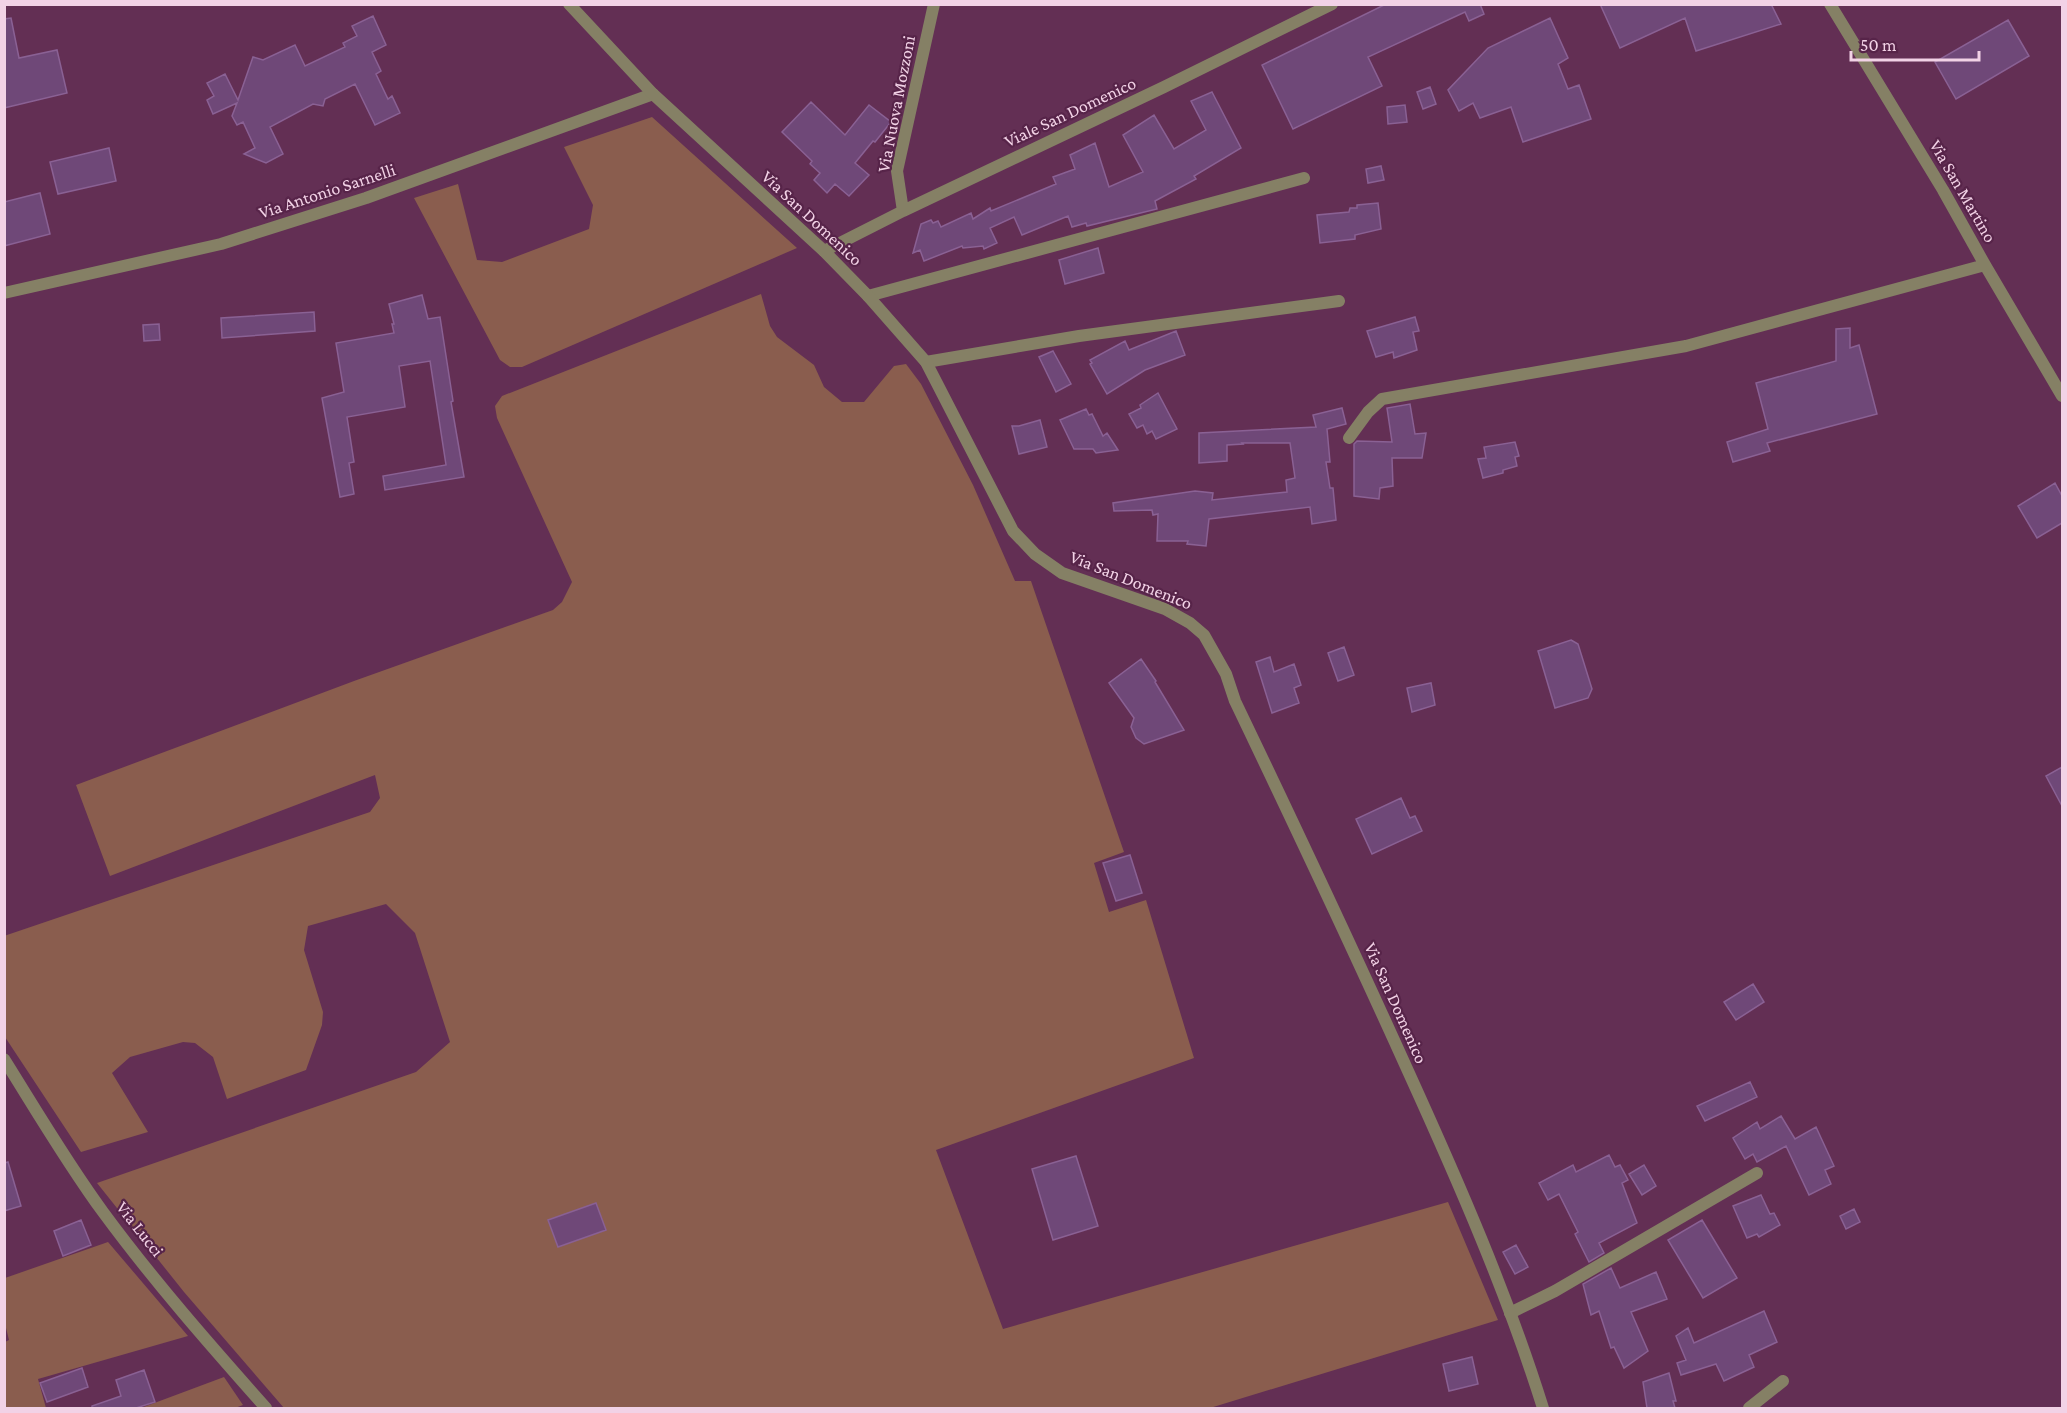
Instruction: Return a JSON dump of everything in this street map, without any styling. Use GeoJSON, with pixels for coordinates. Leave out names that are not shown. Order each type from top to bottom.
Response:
{"type":"FeatureCollection","features":[{"type":"Feature","properties":{"kind":"street","name":"Via San Domenico"},"geometry":{"type":"LineString","coordinates":[[569,4],[653,94],[824,251],[868,296],[926,362],[1013,531],[1035,554],[1062,573],[1165,609],[1190,623],[1204,635],[1226,674],[1235,701],[1411,1078],[1510,1313],[1543,1408]]}},
{"type":"Feature","properties":{"kind":"street","name":"Via Nuova Mozzoni"},"geometry":{"type":"LineString","coordinates":[[903,211],[897,171],[934,4]]}},
{"type":"Feature","properties":{"kind":"street","name":"Viale San Domenico"},"geometry":{"type":"LineString","coordinates":[[824,251],[1332,4]]}},
{"type":"Feature","properties":{"kind":"street","name":"Via San Martino"},"geometry":{"type":"LineString","coordinates":[[1830,4],[1943,190],[2062,396]]}},
{"type":"Feature","properties":{"kind":"street","name":"Via Antonio Sarnelli"},"geometry":{"type":"LineString","coordinates":[[4,293],[221,244],[366,198],[653,94]]}},
{"type":"Feature","properties":{"kind":"street"},"geometry":{"type":"LineString","coordinates":[[868,296],[1304,178]]}},
{"type":"Feature","properties":{"kind":"street"},"geometry":{"type":"LineString","coordinates":[[1349,438],[1368,412],[1382,399],[1686,346],[1985,265]]}},
{"type":"Feature","properties":{"kind":"street"},"geometry":{"type":"LineString","coordinates":[[926,362],[1079,336],[1339,301]]}},
{"type":"Feature","properties":{"kind":"street","name":"Via Lucci"},"geometry":{"type":"LineString","coordinates":[[4,1059],[104,1212],[203,1336],[266,1408]]}},
{"type":"Feature","properties":{"kind":"street"},"geometry":{"type":"LineString","coordinates":[[1510,1313],[1555,1290],[1757,1173]]}},
{"type":"Feature","properties":{"kind":"street"},"geometry":{"type":"LineString","coordinates":[[1749,1408],[1783,1381]]}},
{"type":"Feature","properties":{"kind":"shaded area"},"geometry":{"type":"Polygon","coordinates":[[[652,117],[797,248],[522,367],[510,367],[500,360],[414,198],[458,184],[477,260],[502,262],[589,229],[593,205],[564,147],[652,117]]]}},
{"type":"Feature","properties":{"kind":"shaded area"},"geometry":{"type":"Polygon","coordinates":[[[761,294],[770,326],[777,337],[814,365],[824,387],[842,402],[864,402],[894,366],[906,364],[921,384],[973,485],[1015,581],[1031,581],[1124,852],[1094,863],[1109,912],[1146,900],[1194,1058],[936,1150],[1003,1329],[1448,1202],[1498,1320],[1210,1408],[284,1408],[184,1292],[97,1183],[416,1072],[450,1042],[415,933],[386,904],[308,926],[304,950],[323,1012],[322,1025],[306,1070],[227,1099],[213,1057],[195,1043],[183,1042],[130,1057],[112,1073],[148,1132],[81,1152],[5,1037],[4,936],[370,812],[380,798],[375,775],[110,876],[76,785],[354,681],[553,610],[562,602],[572,582],[497,418],[495,406],[502,396],[761,294]]]}},
{"type":"Feature","properties":{"kind":"shaded area"},"geometry":{"type":"Polygon","coordinates":[[[108,1242],[188,1336],[38,1379],[46,1408],[5,1408],[5,1342],[9,1340],[5,1324],[5,1278],[108,1242]]]}},
{"type":"Feature","properties":{"kind":"shaded area"},"geometry":{"type":"Polygon","coordinates":[[[224,1377],[243,1405],[235,1408],[141,1408],[224,1377]]]}},
{"type":"Feature","properties":{"kind":"building"},"geometry":{"type":"Polygon","coordinates":[[[1386,4],[1480,4],[1484,14],[1469,21],[1465,12],[1368,57],[1382,86],[1293,129],[1262,65],[1386,4]]]}},
{"type":"Feature","properties":{"kind":"building"},"geometry":{"type":"Polygon","coordinates":[[[1600,4],[1771,4],[1781,24],[1696,51],[1685,18],[1620,48],[1600,4]]]}},
{"type":"Feature","properties":{"kind":"building"},"geometry":{"type":"Polygon","coordinates":[[[373,16],[386,45],[372,52],[381,71],[376,74],[388,99],[392,96],[400,113],[375,125],[355,84],[325,99],[323,106],[313,104],[270,127],[283,154],[266,163],[244,154],[255,148],[243,122],[237,125],[232,116],[237,103],[213,114],[207,100],[214,96],[207,83],[225,74],[238,100],[253,57],[263,60],[295,45],[305,66],[345,47],[343,43],[357,36],[352,26],[373,16]]]}},
{"type":"Feature","properties":{"kind":"building"},"geometry":{"type":"Polygon","coordinates":[[[11,18],[19,58],[57,50],[67,93],[4,108],[4,19],[11,18]]]}},
{"type":"Feature","properties":{"kind":"building"},"geometry":{"type":"Polygon","coordinates":[[[1550,18],[1568,58],[1558,64],[1568,89],[1579,85],[1591,119],[1523,142],[1511,107],[1480,118],[1473,103],[1459,111],[1448,90],[1488,48],[1550,18]]]}},
{"type":"Feature","properties":{"kind":"building"},"geometry":{"type":"Polygon","coordinates":[[[2008,20],[2029,56],[1956,99],[1935,62],[2008,20]]]}},
{"type":"Feature","properties":{"kind":"building"},"geometry":{"type":"Polygon","coordinates":[[[1430,87],[1436,104],[1423,109],[1417,92],[1430,87]]]}},
{"type":"Feature","properties":{"kind":"building"},"geometry":{"type":"Polygon","coordinates":[[[1212,92],[1241,148],[1194,176],[1196,179],[1155,201],[1157,209],[1087,226],[1086,223],[1072,227],[1068,216],[1022,235],[1014,217],[990,228],[997,243],[984,249],[983,246],[963,248],[962,246],[924,261],[920,250],[913,253],[921,224],[931,220],[933,223],[938,221],[941,227],[971,213],[973,219],[990,208],[991,211],[1056,184],[1053,177],[1075,169],[1070,155],[1095,143],[1109,187],[1143,172],[1123,135],[1154,115],[1174,149],[1206,130],[1191,101],[1212,92]]]}},
{"type":"Feature","properties":{"kind":"building"},"geometry":{"type":"Polygon","coordinates":[[[811,102],[845,135],[869,105],[891,122],[855,163],[869,175],[849,196],[835,184],[827,193],[814,180],[820,173],[810,164],[812,161],[782,132],[811,102]]]}},
{"type":"Feature","properties":{"kind":"building"},"geometry":{"type":"Polygon","coordinates":[[[1405,105],[1407,122],[1388,124],[1387,107],[1405,105]]]}},
{"type":"Feature","properties":{"kind":"building"},"geometry":{"type":"Polygon","coordinates":[[[109,148],[116,181],[58,194],[50,162],[109,148]]]}},
{"type":"Feature","properties":{"kind":"building"},"geometry":{"type":"Polygon","coordinates":[[[1381,166],[1384,180],[1368,183],[1366,169],[1381,166]]]}},
{"type":"Feature","properties":{"kind":"building"},"geometry":{"type":"Polygon","coordinates":[[[40,193],[50,234],[4,246],[4,202],[40,193]]]}},
{"type":"Feature","properties":{"kind":"building"},"geometry":{"type":"Polygon","coordinates":[[[1378,203],[1381,229],[1355,235],[1355,239],[1320,243],[1317,215],[1349,212],[1350,208],[1357,208],[1357,205],[1378,203]]]}},
{"type":"Feature","properties":{"kind":"building"},"geometry":{"type":"Polygon","coordinates":[[[1098,248],[1104,273],[1065,284],[1059,260],[1098,248]]]}},
{"type":"Feature","properties":{"kind":"building"},"geometry":{"type":"Polygon","coordinates":[[[422,295],[428,319],[440,317],[464,477],[385,490],[383,476],[446,465],[430,361],[399,366],[405,407],[347,417],[354,462],[349,463],[354,494],[340,497],[322,398],[344,392],[336,343],[394,333],[389,304],[422,295]]]}},
{"type":"Feature","properties":{"kind":"building"},"geometry":{"type":"Polygon","coordinates":[[[314,312],[315,331],[222,338],[221,318],[314,312]]]}},
{"type":"Feature","properties":{"kind":"building"},"geometry":{"type":"Polygon","coordinates":[[[1415,317],[1419,331],[1413,332],[1417,350],[1394,358],[1393,352],[1376,357],[1367,331],[1415,317]]]}},
{"type":"Feature","properties":{"kind":"building"},"geometry":{"type":"Polygon","coordinates":[[[159,324],[160,340],[144,341],[143,325],[159,324]]]}},
{"type":"Feature","properties":{"kind":"building"},"geometry":{"type":"Polygon","coordinates":[[[1850,328],[1850,348],[1859,345],[1877,414],[1767,443],[1770,451],[1733,462],[1727,442],[1768,429],[1756,383],[1836,361],[1836,329],[1850,328]]]}},
{"type":"Feature","properties":{"kind":"building"},"geometry":{"type":"Polygon","coordinates":[[[1176,331],[1185,355],[1145,370],[1107,394],[1090,360],[1125,341],[1129,350],[1176,331]]]}},
{"type":"Feature","properties":{"kind":"building"},"geometry":{"type":"Polygon","coordinates":[[[1053,351],[1071,384],[1056,392],[1039,357],[1053,351]]]}},
{"type":"Feature","properties":{"kind":"building"},"geometry":{"type":"Polygon","coordinates":[[[1158,393],[1177,429],[1156,439],[1152,431],[1147,434],[1143,425],[1137,428],[1129,414],[1141,408],[1140,405],[1158,393]]]}},
{"type":"Feature","properties":{"kind":"building"},"geometry":{"type":"Polygon","coordinates":[[[1410,404],[1415,434],[1426,433],[1422,458],[1392,458],[1393,486],[1380,488],[1379,499],[1354,496],[1354,444],[1357,441],[1392,442],[1387,408],[1410,404]]]}},
{"type":"Feature","properties":{"kind":"building"},"geometry":{"type":"Polygon","coordinates":[[[1342,408],[1346,424],[1327,429],[1330,462],[1326,462],[1330,488],[1333,488],[1336,520],[1312,524],[1310,507],[1209,519],[1206,546],[1187,544],[1188,541],[1157,541],[1158,514],[1153,515],[1152,510],[1114,511],[1113,503],[1195,491],[1213,493],[1212,500],[1287,492],[1286,480],[1295,478],[1290,443],[1227,445],[1227,461],[1199,463],[1199,433],[1316,427],[1313,415],[1342,408]]]}},
{"type":"Feature","properties":{"kind":"building"},"geometry":{"type":"Polygon","coordinates":[[[1086,409],[1089,415],[1092,414],[1103,436],[1107,433],[1118,450],[1096,453],[1093,449],[1074,449],[1060,420],[1086,409]]]}},
{"type":"Feature","properties":{"kind":"building"},"geometry":{"type":"Polygon","coordinates":[[[1040,420],[1047,447],[1019,454],[1012,426],[1040,420]]]}},
{"type":"Feature","properties":{"kind":"building"},"geometry":{"type":"Polygon","coordinates":[[[1515,442],[1519,456],[1515,457],[1517,466],[1503,470],[1503,473],[1483,478],[1478,459],[1486,458],[1484,447],[1515,442]]]}},
{"type":"Feature","properties":{"kind":"building"},"geometry":{"type":"Polygon","coordinates":[[[2055,483],[2062,496],[2062,523],[2037,538],[2018,506],[2055,483]]]}},
{"type":"Feature","properties":{"kind":"building"},"geometry":{"type":"Polygon","coordinates":[[[1571,640],[1578,644],[1592,689],[1588,698],[1555,708],[1538,651],[1571,640]]]}},
{"type":"Feature","properties":{"kind":"building"},"geometry":{"type":"Polygon","coordinates":[[[1344,647],[1354,675],[1338,681],[1328,653],[1344,647]]]}},
{"type":"Feature","properties":{"kind":"building"},"geometry":{"type":"Polygon","coordinates":[[[1270,657],[1274,672],[1294,664],[1301,685],[1294,688],[1299,703],[1272,713],[1256,662],[1270,657]]]}},
{"type":"Feature","properties":{"kind":"building"},"geometry":{"type":"Polygon","coordinates":[[[1141,659],[1184,730],[1144,744],[1136,738],[1131,727],[1134,718],[1109,683],[1141,659]]]}},
{"type":"Feature","properties":{"kind":"building"},"geometry":{"type":"Polygon","coordinates":[[[1431,683],[1435,705],[1412,712],[1407,688],[1431,683]]]}},
{"type":"Feature","properties":{"kind":"building"},"geometry":{"type":"Polygon","coordinates":[[[2062,767],[2062,806],[2046,776],[2062,767]]]}},
{"type":"Feature","properties":{"kind":"building"},"geometry":{"type":"Polygon","coordinates":[[[1401,798],[1410,818],[1415,816],[1422,831],[1372,854],[1356,819],[1401,798]]]}},
{"type":"Feature","properties":{"kind":"building"},"geometry":{"type":"Polygon","coordinates":[[[1130,855],[1142,893],[1116,901],[1103,863],[1130,855]]]}},
{"type":"Feature","properties":{"kind":"building"},"geometry":{"type":"Polygon","coordinates":[[[1753,984],[1764,1002],[1736,1020],[1724,1002],[1753,984]]]}},
{"type":"Feature","properties":{"kind":"building"},"geometry":{"type":"Polygon","coordinates":[[[1750,1082],[1757,1097],[1705,1121],[1697,1106],[1750,1082]]]}},
{"type":"Feature","properties":{"kind":"building"},"geometry":{"type":"Polygon","coordinates":[[[1781,1116],[1795,1139],[1816,1127],[1834,1166],[1825,1170],[1831,1184],[1809,1195],[1786,1146],[1757,1162],[1753,1154],[1745,1159],[1733,1138],[1757,1122],[1760,1129],[1781,1116]]]}},
{"type":"Feature","properties":{"kind":"building"},"geometry":{"type":"Polygon","coordinates":[[[1609,1155],[1615,1167],[1620,1165],[1628,1180],[1622,1183],[1637,1223],[1599,1243],[1604,1253],[1589,1262],[1575,1234],[1578,1232],[1559,1194],[1548,1200],[1539,1183],[1573,1165],[1576,1172],[1609,1155]]]}},
{"type":"Feature","properties":{"kind":"building"},"geometry":{"type":"Polygon","coordinates":[[[1076,1156],[1098,1226],[1053,1240],[1032,1169],[1076,1156]]]}},
{"type":"Feature","properties":{"kind":"building"},"geometry":{"type":"Polygon","coordinates":[[[8,1162],[21,1206],[4,1211],[4,1163],[8,1162]]]}},
{"type":"Feature","properties":{"kind":"building"},"geometry":{"type":"Polygon","coordinates":[[[1644,1165],[1656,1186],[1642,1195],[1629,1174],[1644,1165]]]}},
{"type":"Feature","properties":{"kind":"building"},"geometry":{"type":"Polygon","coordinates":[[[1761,1195],[1770,1214],[1774,1213],[1780,1225],[1759,1237],[1757,1234],[1747,1238],[1733,1206],[1761,1195]]]}},
{"type":"Feature","properties":{"kind":"building"},"geometry":{"type":"Polygon","coordinates":[[[596,1203],[606,1230],[558,1247],[548,1220],[596,1203]]]}},
{"type":"Feature","properties":{"kind":"building"},"geometry":{"type":"Polygon","coordinates":[[[1854,1209],[1860,1222],[1846,1229],[1840,1216],[1854,1209]]]}},
{"type":"Feature","properties":{"kind":"building"},"geometry":{"type":"Polygon","coordinates":[[[81,1220],[91,1245],[63,1256],[54,1231],[81,1220]]]}},
{"type":"Feature","properties":{"kind":"building"},"geometry":{"type":"Polygon","coordinates":[[[1702,1220],[1737,1278],[1703,1298],[1668,1240],[1702,1220]]]}},
{"type":"Feature","properties":{"kind":"building"},"geometry":{"type":"Polygon","coordinates":[[[1516,1245],[1528,1267],[1515,1274],[1503,1252],[1516,1245]]]}},
{"type":"Feature","properties":{"kind":"building"},"geometry":{"type":"Polygon","coordinates":[[[1611,1268],[1620,1288],[1656,1272],[1667,1299],[1631,1312],[1648,1351],[1624,1368],[1614,1347],[1611,1348],[1599,1311],[1591,1315],[1583,1284],[1611,1268]]]}},
{"type":"Feature","properties":{"kind":"building"},"geometry":{"type":"Polygon","coordinates":[[[1764,1311],[1777,1342],[1749,1355],[1754,1367],[1724,1381],[1716,1364],[1681,1375],[1677,1363],[1686,1360],[1676,1336],[1688,1328],[1694,1343],[1764,1311]]]}},
{"type":"Feature","properties":{"kind":"building"},"geometry":{"type":"Polygon","coordinates":[[[1472,1357],[1478,1384],[1449,1391],[1443,1364],[1472,1357]]]}},
{"type":"Feature","properties":{"kind":"building"},"geometry":{"type":"Polygon","coordinates":[[[82,1368],[88,1387],[47,1402],[40,1383],[82,1368]]]}},
{"type":"Feature","properties":{"kind":"building"},"geometry":{"type":"Polygon","coordinates":[[[144,1370],[155,1402],[136,1408],[92,1408],[92,1406],[121,1396],[116,1380],[144,1370]]]}},
{"type":"Feature","properties":{"kind":"building"},"geometry":{"type":"Polygon","coordinates":[[[1669,1373],[1676,1401],[1673,1401],[1675,1408],[1647,1408],[1643,1382],[1669,1373]]]}}]}
